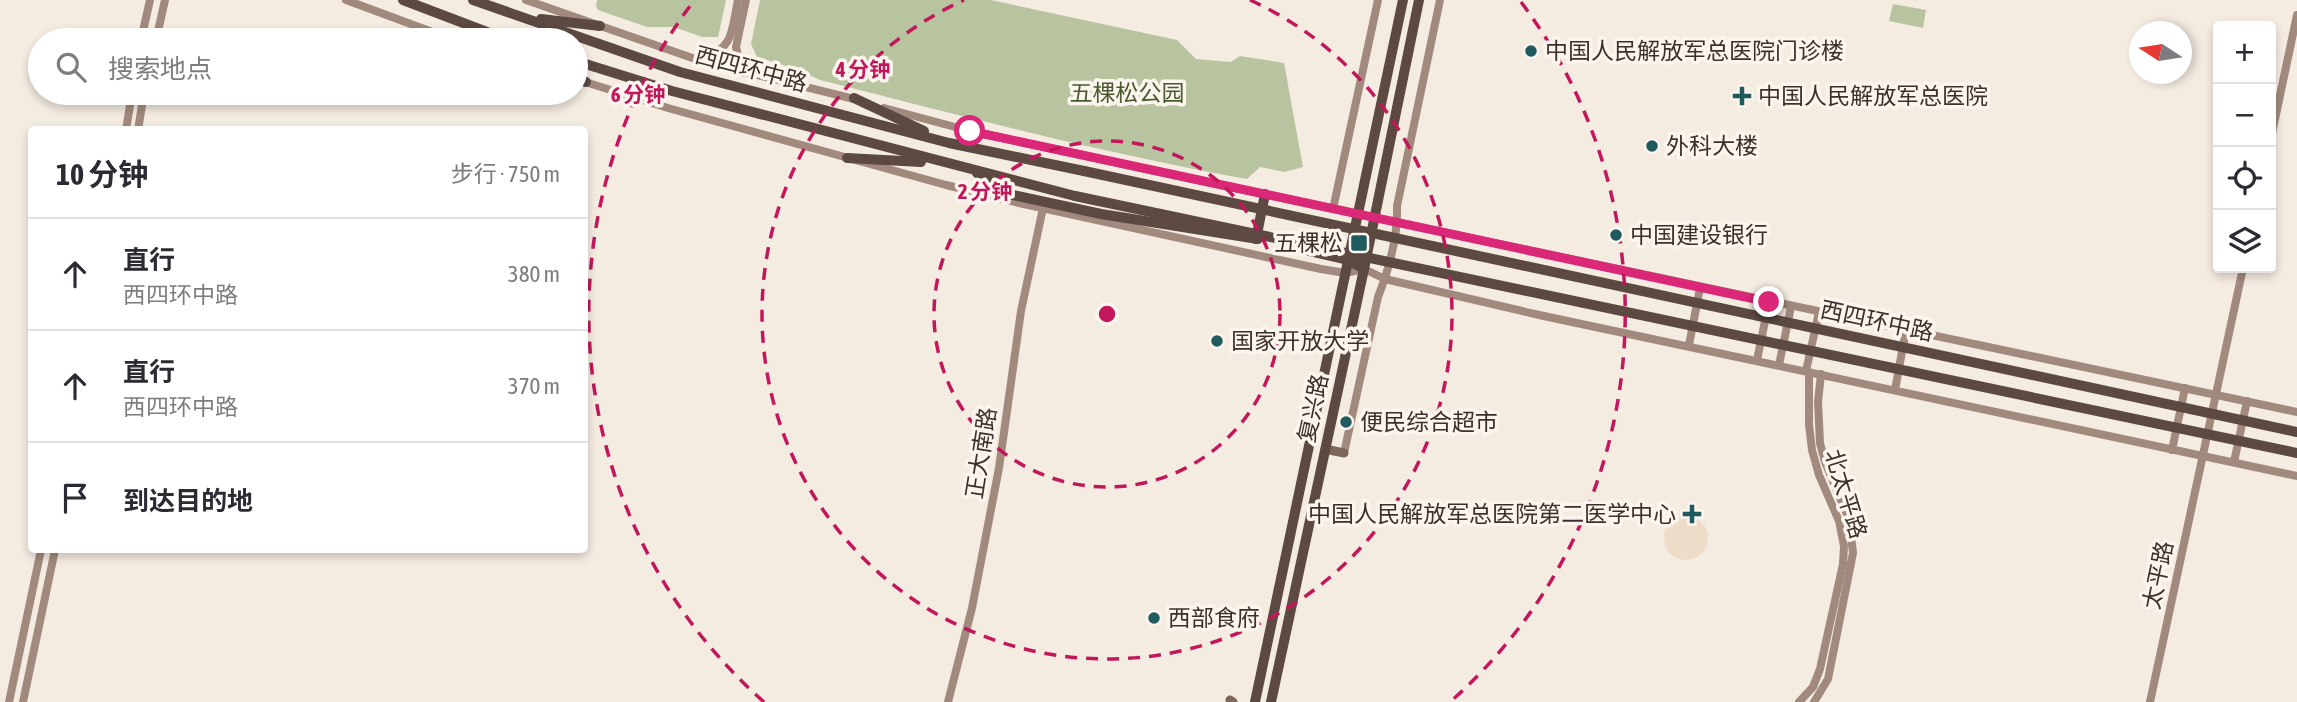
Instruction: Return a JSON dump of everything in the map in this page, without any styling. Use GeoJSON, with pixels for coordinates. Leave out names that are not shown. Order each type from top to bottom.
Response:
{"type":"FeatureCollection","features":[{"type":"Feature","properties":{"kind":"highway"},"geometry":{"type":"LineString","coordinates":[[403,0],[476,28]]}},
{"type":"Feature","properties":{"kind":"highway","name":"西四环中路"},"geometry":{"type":"LineString","coordinates":[[473,0],[553,28]]}},
{"type":"Feature","properties":{"kind":"highway","name":"复兴路"},"geometry":{"type":"LineString","coordinates":[[1255,702],[1403,0]]}},
{"type":"Feature","properties":{"kind":"highway","name":"复兴路"},"geometry":{"type":"LineString","coordinates":[[1271,702],[1419,0]]}},
{"type":"Feature","properties":{"kind":"highway"},"geometry":{"type":"LineString","coordinates":[[518,16],[600,26]]}},
{"type":"Feature","properties":{"kind":"highway","name":"西四环中路"},"geometry":{"type":"LineString","coordinates":[[588,40],[680,72],[948,143],[2297,430]]}},
{"type":"Feature","properties":{"kind":"highway","name":"西四环中路"},"geometry":{"type":"LineString","coordinates":[[588,65],[672,91],[1075,196],[2280,449],[2297,455]]}},
{"type":"Feature","properties":{"kind":"highway"},"geometry":{"type":"LineString","coordinates":[[854,99],[948,143]]}},
{"type":"Feature","properties":{"kind":"highway"},"geometry":{"type":"LineString","coordinates":[[847,158],[946,164]]}},
{"type":"Feature","properties":{"kind":"highway"},"geometry":{"type":"LineString","coordinates":[[975,171],[1004,193],[1101,214],[1256,239],[1348,260],[1364,269]]}},
{"type":"Feature","properties":{"kind":"highway"},"geometry":{"type":"LineString","coordinates":[[1256,239],[1265,194]]}},
{"type":"Feature","properties":{"kind":"main road"},"geometry":{"type":"LineString","coordinates":[[1325,449],[1344,453]]}},
{"type":"Feature","properties":{"kind":"street"},"geometry":{"type":"LineString","coordinates":[[143,28],[149,0]]}},
{"type":"Feature","properties":{"kind":"street"},"geometry":{"type":"LineString","coordinates":[[159,28],[165,0]]}},
{"type":"Feature","properties":{"kind":"street"},"geometry":{"type":"LineString","coordinates":[[346,0],[422,28]]}},
{"type":"Feature","properties":{"kind":"street","name":"西四环中路"},"geometry":{"type":"LineString","coordinates":[[526,0],[701,61],[970,131],[1700,288],[2297,412]]}},
{"type":"Feature","properties":{"kind":"street"},"geometry":{"type":"LineString","coordinates":[[701,61],[719,53],[727,45],[738,0]]}},
{"type":"Feature","properties":{"kind":"street"},"geometry":{"type":"LineString","coordinates":[[742,72],[736,47],[746,0]]}},
{"type":"Feature","properties":{"kind":"street"},"geometry":{"type":"LineString","coordinates":[[1333,209],[1378,0]]}},
{"type":"Feature","properties":{"kind":"street"},"geometry":{"type":"LineString","coordinates":[[1398,222],[1397,206],[1440,0]]}},
{"type":"Feature","properties":{"kind":"street"},"geometry":{"type":"LineString","coordinates":[[2276,114],[2297,15]]}},
{"type":"Feature","properties":{"kind":"street"},"geometry":{"type":"LineString","coordinates":[[588,82],[668,108],[847,158],[1043,208],[1345,273],[1364,269],[1385,279],[1539,315],[2297,476]]}},
{"type":"Feature","properties":{"kind":"street"},"geometry":{"type":"LineString","coordinates":[[127,126],[130,105]]}},
{"type":"Feature","properties":{"kind":"street"},"geometry":{"type":"LineString","coordinates":[[139,126],[142,105]]}},
{"type":"Feature","properties":{"kind":"street","name":"正大南路"},"geometry":{"type":"LineString","coordinates":[[948,702],[972,608],[999,468],[1020,311],[1043,208]]}},
{"type":"Feature","properties":{"kind":"street","name":"复兴路"},"geometry":{"type":"LineString","coordinates":[[1344,453],[1378,297],[1385,279],[1398,222]]}},
{"type":"Feature","properties":{"kind":"street"},"geometry":{"type":"LineString","coordinates":[[2216,394],[2242,273]]}},
{"type":"Feature","properties":{"kind":"street"},"geometry":{"type":"LineString","coordinates":[[1689,345],[1700,288]]}},
{"type":"Feature","properties":{"kind":"street"},"geometry":{"type":"LineString","coordinates":[[1758,360],[1769,302]]}},
{"type":"Feature","properties":{"kind":"street"},"geometry":{"type":"LineString","coordinates":[[1779,365],[1791,307]]}},
{"type":"Feature","properties":{"kind":"street","name":"北太平路"},"geometry":{"type":"LineString","coordinates":[[1799,702],[1813,687],[1820,669],[1844,553],[1842,530],[1819,475],[1809,425],[1808,371],[1819,312]]}},
{"type":"Feature","properties":{"kind":"street"},"geometry":{"type":"LineString","coordinates":[[1895,390],[1906,330]]}},
{"type":"Feature","properties":{"kind":"street","name":"北太平路"},"geometry":{"type":"LineString","coordinates":[[1814,702],[1828,679],[1853,553],[1849,519],[1825,462],[1820,443],[1818,401],[1821,374]]}},
{"type":"Feature","properties":{"kind":"street"},"geometry":{"type":"LineString","coordinates":[[2172,450],[2185,387]]}},
{"type":"Feature","properties":{"kind":"street","name":"太平路"},"geometry":{"type":"LineString","coordinates":[[2150,702],[2216,394]]}},
{"type":"Feature","properties":{"kind":"street"},"geometry":{"type":"LineString","coordinates":[[2234,462],[2247,401]]}},
{"type":"Feature","properties":{"kind":"street"},"geometry":{"type":"LineString","coordinates":[[9,702],[40,553]]}},
{"type":"Feature","properties":{"kind":"street"},"geometry":{"type":"LineString","coordinates":[[23,702],[54,553]]}},
{"type":"Feature","properties":{"kind":"green space"},"geometry":{"type":"Polygon","coordinates":[[[597,0],[726,0],[718,37],[702,37],[674,27],[647,27],[598,10],[597,0]]]}},
{"type":"Feature","properties":{"kind":"green space","name":"五棵松公园"},"geometry":{"type":"Polygon","coordinates":[[[760,0],[991,0],[1177,40],[1196,59],[1231,62],[1240,56],[1284,63],[1303,167],[1284,172],[1260,167],[1247,179],[1086,146],[820,80],[799,70],[757,57],[751,44],[760,0]]]}},
{"type":"Feature","properties":{"kind":"green space"},"geometry":{"type":"Polygon","coordinates":[[[1893,4],[1926,10],[1923,28],[1889,21],[1893,4]]]}},
{"type":"Feature","properties":{"kind":"shaded area"},"geometry":{"type":"Polygon","coordinates":[[[1686,516],[1702,522],[1708,538],[1702,554],[1686,560],[1670,554],[1664,538],[1670,522],[1686,516]]]}},
{"type":"Feature","properties":{"kind":"place","name":"中国人民解放军总医院门诊楼"},"geometry":{"type":"Point","coordinates":[1531,51]}},
{"type":"Feature","properties":{"kind":"place","name":"中国人民解放军总医院"},"geometry":{"type":"Point","coordinates":[1742,96]}},
{"type":"Feature","properties":{"kind":"place","name":"外科大楼"},"geometry":{"type":"Point","coordinates":[1652,146]}},
{"type":"Feature","properties":{"kind":"place","name":"中国建设银行"},"geometry":{"type":"Point","coordinates":[1616,235]}},
{"type":"Feature","properties":{"kind":"place","name":"五棵松"},"geometry":{"type":"Point","coordinates":[1359,243]}},
{"type":"Feature","properties":{"kind":"place","name":"国家开放大学"},"geometry":{"type":"Point","coordinates":[1217,341]}},
{"type":"Feature","properties":{"kind":"place","name":"便民综合超市"},"geometry":{"type":"Point","coordinates":[1346,422]}},
{"type":"Feature","properties":{"kind":"place","name":"中国人民解放军总医院第二医学中心"},"geometry":{"type":"Point","coordinates":[1692,514]}},
{"type":"Feature","properties":{"kind":"place","name":"西部食府"},"geometry":{"type":"Point","coordinates":[1154,618]}},
{"type":"Feature","properties":{"kind":"route"},"geometry":{"type":"LineString","coordinates":[[970,131],[1769,302]]}}]}
